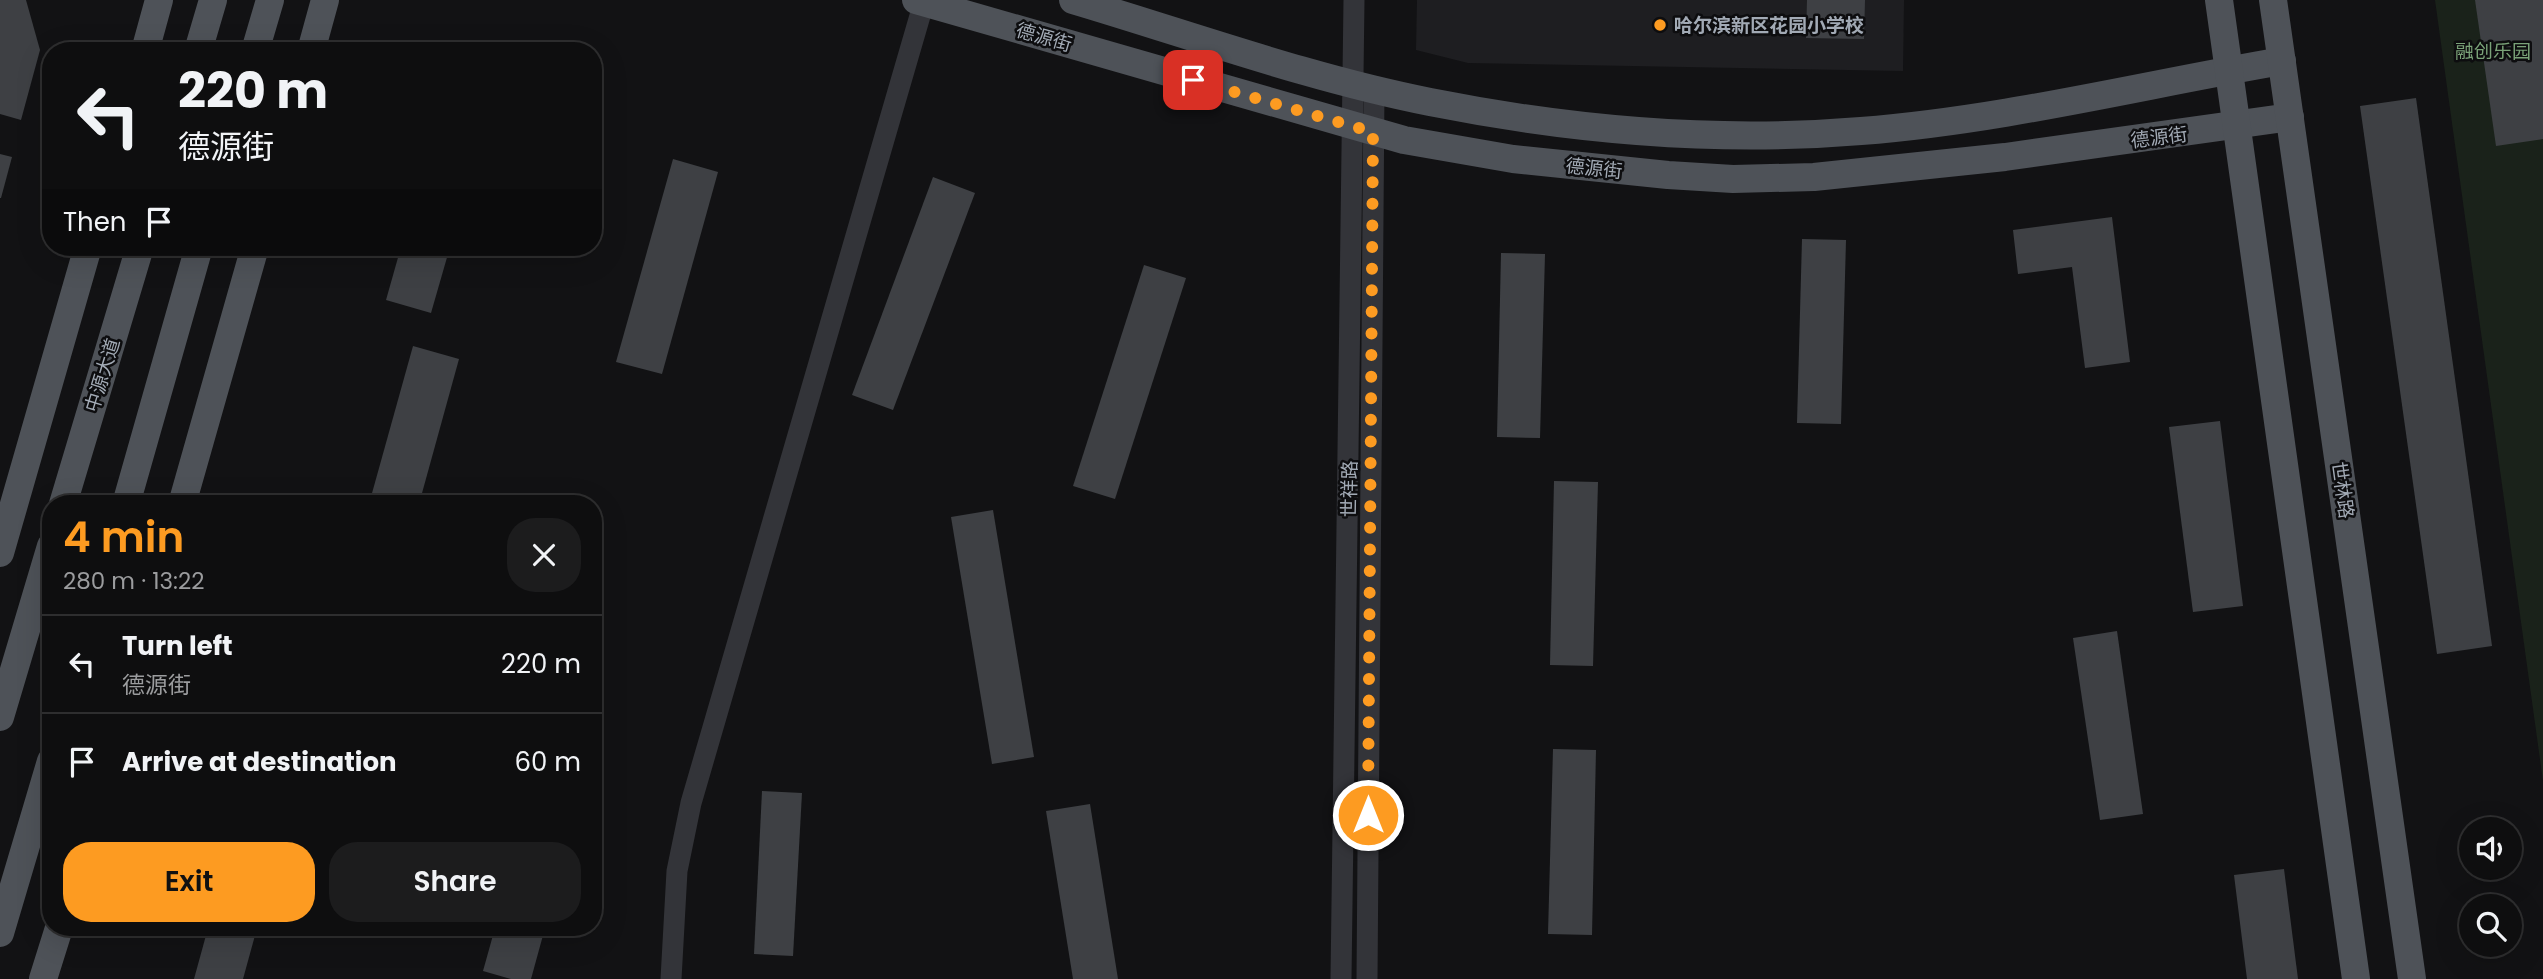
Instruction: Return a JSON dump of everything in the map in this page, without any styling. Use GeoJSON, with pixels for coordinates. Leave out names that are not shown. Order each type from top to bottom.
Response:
{"type":"FeatureCollection","features":[{"type":"Feature","properties":{"kind":"main road"},"geometry":{"type":"LineString","coordinates":[[147,42],[159,0]]}},
{"type":"Feature","properties":{"kind":"main road"},"geometry":{"type":"LineString","coordinates":[[201,42],[213,0]]}},
{"type":"Feature","properties":{"kind":"main road"},"geometry":{"type":"LineString","coordinates":[[258,42],[270,0]]}},
{"type":"Feature","properties":{"kind":"main road"},"geometry":{"type":"LineString","coordinates":[[313,42],[325,0]]}},
{"type":"Feature","properties":{"kind":"main road"},"geometry":{"type":"LineString","coordinates":[[1073,0],[1363,86],[1429,102],[1575,124],[1694,135],[1860,131],[1950,121],[2282,61]]}},
{"type":"Feature","properties":{"kind":"main road"},"geometry":{"type":"LineString","coordinates":[[2218,0],[2356,979]]}},
{"type":"Feature","properties":{"kind":"main road","name":"世林路"},"geometry":{"type":"LineString","coordinates":[[2273,0],[2412,979]]}},
{"type":"Feature","properties":{"kind":"main road","name":"德源街"},"geometry":{"type":"LineString","coordinates":[[920,1],[1364,129],[1447,148],[1513,159],[1733,179],[1814,177],[1940,165],[2236,127],[2290,117]]}},
{"type":"Feature","properties":{"kind":"main road"},"geometry":{"type":"LineString","coordinates":[[0,553],[85,256]]}},
{"type":"Feature","properties":{"kind":"main road","name":"中源大道"},"geometry":{"type":"LineString","coordinates":[[66,495],[137,256]]}},
{"type":"Feature","properties":{"kind":"main road"},"geometry":{"type":"LineString","coordinates":[[129,495],[197,256]]}},
{"type":"Feature","properties":{"kind":"main road"},"geometry":{"type":"LineString","coordinates":[[185,495],[252,256]]}},
{"type":"Feature","properties":{"kind":"main road"},"geometry":{"type":"LineString","coordinates":[[0,718],[42,577]]}},
{"type":"Feature","properties":{"kind":"main road"},"geometry":{"type":"LineString","coordinates":[[0,933],[42,791]]}},
{"type":"Feature","properties":{"kind":"main road"},"geometry":{"type":"LineString","coordinates":[[43,979],[56,936]]}},
{"type":"Feature","properties":{"kind":"street","name":"世祥路"},"geometry":{"type":"LineString","coordinates":[[1354,0],[1363,86],[1364,129],[1367,979]]}},
{"type":"Feature","properties":{"kind":"street"},"geometry":{"type":"LineString","coordinates":[[671,979],[677,871],[691,803],[920,1]]}},
{"type":"Feature","properties":{"kind":"street","name":"世祥路"},"geometry":{"type":"LineString","coordinates":[[1340,979],[1364,129]]}},
{"type":"Feature","properties":{"kind":"shaded area","name":"哈尔滨新区花园小学校"},"geometry":{"type":"Polygon","coordinates":[[[1417,0],[1904,0],[1903,71],[1468,63],[1416,50],[1417,0]]]}},
{"type":"Feature","properties":{"kind":"green space","name":"融创乐园"},"geometry":{"type":"Polygon","coordinates":[[[2435,0],[2543,0],[2543,781],[2435,0]]]}},
{"type":"Feature","properties":{"kind":"building"},"geometry":{"type":"Polygon","coordinates":[[[0,0],[26,0],[40,50],[21,120],[0,114],[0,0]]]}},
{"type":"Feature","properties":{"kind":"building"},"geometry":{"type":"Polygon","coordinates":[[[1807,0],[1865,0],[1864,39],[1806,38],[1807,0]]]}},
{"type":"Feature","properties":{"kind":"building"},"geometry":{"type":"Polygon","coordinates":[[[2475,0],[2543,0],[2543,139],[2496,146],[2475,0]]]}},
{"type":"Feature","properties":{"kind":"building"},"geometry":{"type":"Polygon","coordinates":[[[2416,98],[2492,646],[2437,654],[2360,106],[2416,98]]]}},
{"type":"Feature","properties":{"kind":"building"},"geometry":{"type":"Polygon","coordinates":[[[0,154],[12,157],[1,198],[0,198],[0,154]]]}},
{"type":"Feature","properties":{"kind":"building"},"geometry":{"type":"Polygon","coordinates":[[[673,159],[718,172],[662,374],[616,362],[673,159]]]}},
{"type":"Feature","properties":{"kind":"building"},"geometry":{"type":"Polygon","coordinates":[[[933,177],[975,193],[893,410],[852,395],[933,177]]]}},
{"type":"Feature","properties":{"kind":"building"},"geometry":{"type":"Polygon","coordinates":[[[2112,217],[2130,362],[2085,368],[2072,267],[2018,274],[2013,230],[2112,217]]]}},
{"type":"Feature","properties":{"kind":"building"},"geometry":{"type":"Polygon","coordinates":[[[1802,239],[1846,240],[1841,424],[1797,423],[1802,239]]]}},
{"type":"Feature","properties":{"kind":"building"},"geometry":{"type":"Polygon","coordinates":[[[1501,253],[1545,254],[1540,438],[1497,437],[1501,253]]]}},
{"type":"Feature","properties":{"kind":"building"},"geometry":{"type":"Polygon","coordinates":[[[398,256],[447,256],[431,313],[386,300],[398,256]]]}},
{"type":"Feature","properties":{"kind":"building"},"geometry":{"type":"Polygon","coordinates":[[[1144,265],[1186,278],[1115,499],[1073,486],[1144,265]]]}},
{"type":"Feature","properties":{"kind":"building"},"geometry":{"type":"Polygon","coordinates":[[[413,346],[459,359],[421,495],[372,495],[413,346]]]}},
{"type":"Feature","properties":{"kind":"building"},"geometry":{"type":"Polygon","coordinates":[[[2220,421],[2243,606],[2193,612],[2169,427],[2220,421]]]}},
{"type":"Feature","properties":{"kind":"building"},"geometry":{"type":"Polygon","coordinates":[[[1554,481],[1598,482],[1593,666],[1550,665],[1554,481]]]}},
{"type":"Feature","properties":{"kind":"building"},"geometry":{"type":"Polygon","coordinates":[[[993,510],[1034,757],[992,764],[951,517],[993,510]]]}},
{"type":"Feature","properties":{"kind":"building"},"geometry":{"type":"Polygon","coordinates":[[[2117,631],[2143,814],[2100,820],[2073,638],[2117,631]]]}},
{"type":"Feature","properties":{"kind":"building"},"geometry":{"type":"Polygon","coordinates":[[[1553,749],[1596,750],[1592,935],[1548,934],[1553,749]]]}},
{"type":"Feature","properties":{"kind":"building"},"geometry":{"type":"Polygon","coordinates":[[[762,791],[802,793],[793,956],[754,954],[762,791]]]}},
{"type":"Feature","properties":{"kind":"building"},"geometry":{"type":"Polygon","coordinates":[[[1090,804],[1118,979],[1073,979],[1046,811],[1090,804]]]}},
{"type":"Feature","properties":{"kind":"building"},"geometry":{"type":"Polygon","coordinates":[[[2284,869],[2298,979],[2247,979],[2234,875],[2284,869]]]}},
{"type":"Feature","properties":{"kind":"building"},"geometry":{"type":"Polygon","coordinates":[[[206,936],[255,936],[243,979],[194,979],[206,936]]]}},
{"type":"Feature","properties":{"kind":"building"},"geometry":{"type":"Polygon","coordinates":[[[493,936],[543,936],[531,979],[511,979],[483,971],[493,936]]]}},
{"type":"Feature","properties":{"kind":"place","name":"哈尔滨新区花园小学校"},"geometry":{"type":"Point","coordinates":[1660,25]}},
{"type":"Feature","properties":{"kind":"route"},"geometry":{"type":"LineString","coordinates":[[1193,80],[1373,132],[1368,815]]}}]}
